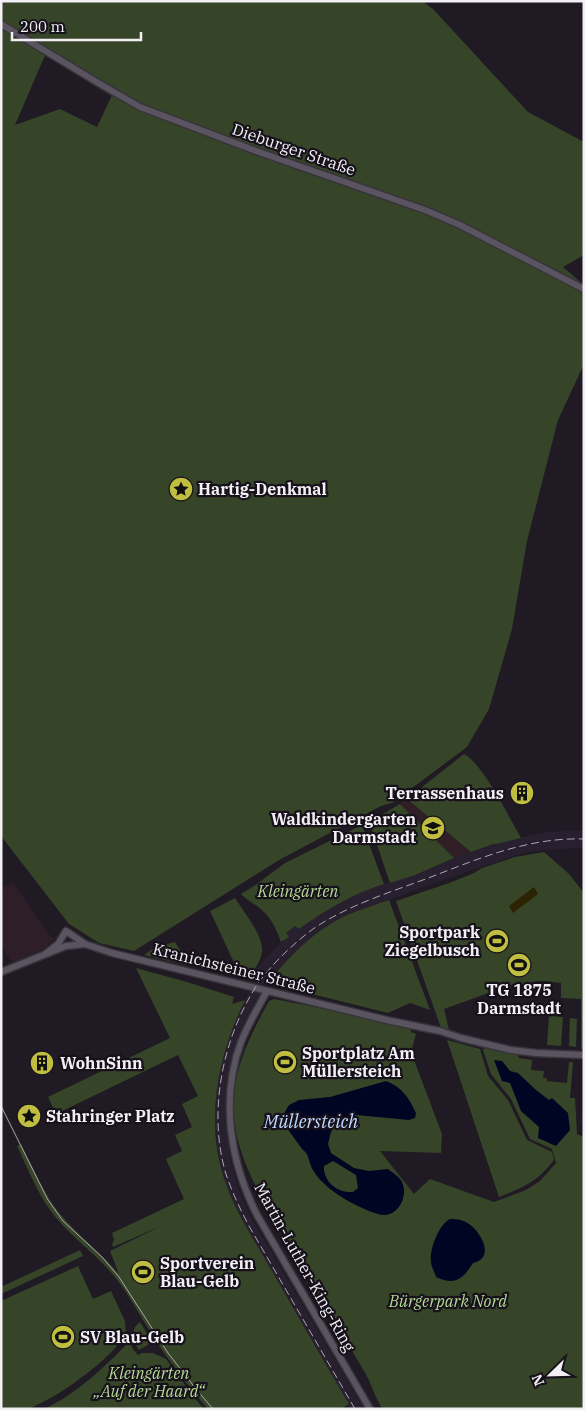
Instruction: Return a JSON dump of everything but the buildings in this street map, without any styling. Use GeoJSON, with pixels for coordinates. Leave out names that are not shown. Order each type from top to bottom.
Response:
{"type":"FeatureCollection","features":[{"type":"Feature","properties":{"kind":"main road","name":"Dieburger Straße"},"geometry":{"type":"LineString","coordinates":[[1,24],[140,107],[248,148],[425,210],[460,225],[584,289]]}},
{"type":"Feature","properties":{"kind":"main road","name":"Kranichsteiner Straße"},"geometry":{"type":"LineString","coordinates":[[44,955],[58,944],[66,931],[85,944],[112,953],[440,1031],[461,1038],[512,1050],[584,1055]]}},
{"type":"Feature","properties":{"kind":"main road"},"geometry":{"type":"LineString","coordinates":[[66,946],[74,937]]}},
{"type":"Feature","properties":{"kind":"main road"},"geometry":{"type":"LineString","coordinates":[[1,972],[66,946],[85,944]]}},
{"type":"Feature","properties":{"kind":"main road","name":"Martin-Luther-King-Ring"},"geometry":{"type":"LineString","coordinates":[[267,991],[240,1043],[233,1071],[230,1116],[235,1158],[246,1193],[257,1215],[370,1409]]}},
{"type":"Feature","properties":{"kind":"shaded area","name":"Waldkindergarten Darmstadt"},"geometry":{"type":"Polygon","coordinates":[[[407,799],[471,852],[454,858],[400,804],[407,799]]]}},
{"type":"Feature","properties":{"kind":"shaded area"},"geometry":{"type":"Polygon","coordinates":[[[584,830],[584,848],[529,852],[514,856],[423,887],[344,917],[328,926],[303,945],[282,965],[266,985],[247,981],[281,942],[289,937],[286,933],[296,925],[299,929],[351,896],[364,890],[415,875],[493,844],[546,832],[584,830]]]}},
{"type":"Feature","properties":{"kind":"shaded area"},"geometry":{"type":"Polygon","coordinates":[[[13,883],[51,937],[55,938],[44,949],[15,962],[10,960],[1,945],[1,889],[13,883]]]}},
{"type":"Feature","properties":{"kind":"shaded area"},"geometry":{"type":"Polygon","coordinates":[[[250,991],[261,994],[241,1033],[234,1053],[226,1094],[225,1119],[231,1163],[240,1193],[251,1217],[364,1409],[351,1409],[245,1225],[226,1185],[221,1167],[214,1119],[220,1067],[234,1024],[250,991]]]}},
{"type":"Feature","properties":{"kind":"green space"},"geometry":{"type":"Polygon","coordinates":[[[1,1],[422,1],[433,9],[528,112],[584,142],[584,255],[563,267],[584,285],[584,364],[558,420],[527,541],[512,629],[489,709],[467,747],[392,803],[381,806],[279,860],[134,951],[99,943],[69,924],[1,836],[1,1]],[[46,53],[15,125],[60,109],[97,127],[113,93],[46,53]]]}},
{"type":"Feature","properties":{"kind":"green space"},"geometry":{"type":"Polygon","coordinates":[[[464,754],[480,769],[521,838],[493,844],[471,852],[407,799],[464,754]]]}},
{"type":"Feature","properties":{"kind":"green space"},"geometry":{"type":"Polygon","coordinates":[[[400,804],[454,858],[415,875],[390,883],[372,830],[376,826],[379,816],[400,804]]]}},
{"type":"Feature","properties":{"kind":"green space","name":"Kleingärten"},"geometry":{"type":"Polygon","coordinates":[[[362,825],[384,884],[340,903],[299,929],[295,926],[286,933],[289,937],[281,942],[274,925],[266,914],[241,894],[285,863],[362,825]]]}},
{"type":"Feature","properties":{"kind":"green space","name":"Sportpark Ziegelbusch"},"geometry":{"type":"Polygon","coordinates":[[[544,852],[569,874],[584,893],[584,1049],[581,1049],[581,999],[561,998],[561,983],[538,981],[528,985],[519,994],[520,987],[516,983],[444,1009],[449,1030],[441,1028],[396,901],[515,857],[544,852]]]}},
{"type":"Feature","properties":{"kind":"green space"},"geometry":{"type":"Polygon","coordinates":[[[235,898],[255,928],[261,941],[262,953],[255,969],[238,971],[210,911],[235,898]]]}},
{"type":"Feature","properties":{"kind":"green space"},"geometry":{"type":"Polygon","coordinates":[[[389,900],[430,1010],[410,1003],[388,1013],[268,983],[293,954],[323,929],[345,916],[389,900]]]}},
{"type":"Feature","properties":{"kind":"green space"},"geometry":{"type":"Polygon","coordinates":[[[175,942],[190,966],[144,955],[155,947],[175,942]]]}},
{"type":"Feature","properties":{"kind":"green space"},"geometry":{"type":"Polygon","coordinates":[[[136,968],[234,997],[232,1004],[245,1000],[227,1044],[217,1090],[215,1114],[219,1161],[226,1184],[243,1220],[349,1404],[341,1409],[208,1409],[164,1353],[118,1281],[57,1219],[30,1175],[17,1146],[21,1144],[39,1181],[55,1207],[68,1223],[119,1274],[110,1251],[161,1226],[113,1247],[112,1233],[184,1199],[166,1159],[182,1151],[175,1135],[192,1127],[182,1104],[198,1096],[178,1055],[56,1114],[48,1097],[170,1038],[136,968]]]}},
{"type":"Feature","properties":{"kind":"green space","name":"Bürgerpark Nord"},"geometry":{"type":"Polygon","coordinates":[[[274,999],[351,1014],[411,1029],[411,1032],[416,1034],[411,1052],[442,1134],[441,1153],[380,1151],[414,1194],[430,1179],[494,1202],[526,1190],[540,1181],[556,1163],[552,1149],[530,1139],[511,1099],[491,1074],[483,1050],[485,1048],[532,1060],[531,1070],[544,1071],[543,1078],[547,1078],[547,1081],[567,1083],[569,1062],[573,1062],[570,1098],[575,1098],[577,1134],[584,1137],[584,1409],[382,1409],[368,1378],[265,1203],[244,1161],[234,1116],[236,1080],[247,1045],[257,1023],[269,1001],[274,999]]]}},
{"type":"Feature","properties":{"kind":"green space"},"geometry":{"type":"Polygon","coordinates":[[[549,1016],[563,1017],[561,1046],[547,1045],[549,1016]]]}},
{"type":"Feature","properties":{"kind":"green space"},"geometry":{"type":"Polygon","coordinates":[[[570,1018],[577,1019],[576,1047],[569,1046],[570,1018]]]}},
{"type":"Feature","properties":{"kind":"green space"},"geometry":{"type":"Polygon","coordinates":[[[447,1040],[480,1049],[488,1076],[508,1100],[527,1140],[552,1152],[554,1160],[542,1174],[523,1187],[499,1197],[447,1040]]]}},
{"type":"Feature","properties":{"kind":"green space"},"geometry":{"type":"Polygon","coordinates":[[[80,1250],[83,1256],[1,1294],[1,1287],[80,1250]]]}},
{"type":"Feature","properties":{"kind":"green space","name":"SV Blau-Gelb"},"geometry":{"type":"Polygon","coordinates":[[[78,1266],[93,1299],[111,1291],[125,1321],[126,1335],[98,1364],[74,1383],[50,1398],[28,1409],[1,1409],[1,1301],[78,1266]]]}},
{"type":"Feature","properties":{"kind":"green space"},"geometry":{"type":"Polygon","coordinates":[[[140,1322],[150,1338],[148,1345],[139,1350],[135,1343],[133,1332],[140,1322]]]}},
{"type":"Feature","properties":{"kind":"green space","name":"Kleingärten „Auf der Haard“"},"geometry":{"type":"Polygon","coordinates":[[[129,1342],[138,1355],[153,1353],[166,1359],[204,1409],[44,1409],[79,1388],[129,1342]]]}},
{"type":"Feature","properties":{"kind":"sand"},"geometry":{"type":"Polygon","coordinates":[[[534,887],[538,894],[513,913],[509,906],[534,887]]]}},
{"type":"Feature","properties":{"kind":"water"},"geometry":{"type":"Polygon","coordinates":[[[494,1060],[502,1061],[510,1071],[518,1073],[536,1090],[549,1100],[552,1098],[568,1113],[570,1130],[556,1146],[538,1138],[539,1127],[521,1111],[510,1083],[502,1081],[494,1060]]]}},
{"type":"Feature","properties":{"kind":"water","name":"Müllersteich"},"geometry":{"type":"Polygon","coordinates":[[[386,1081],[401,1090],[416,1113],[415,1118],[409,1120],[356,1115],[345,1118],[331,1132],[328,1144],[331,1153],[354,1168],[369,1171],[388,1169],[400,1178],[404,1187],[402,1203],[391,1214],[382,1215],[368,1210],[350,1202],[328,1187],[314,1172],[306,1153],[284,1124],[283,1115],[289,1105],[299,1100],[330,1097],[386,1081]],[[333,1161],[324,1166],[328,1180],[333,1186],[343,1191],[353,1192],[358,1188],[356,1175],[333,1161]]]}},
{"type":"Feature","properties":{"kind":"water"},"geometry":{"type":"Polygon","coordinates":[[[450,1219],[463,1221],[474,1228],[482,1239],[485,1251],[480,1260],[473,1263],[462,1277],[453,1281],[436,1277],[431,1257],[433,1244],[442,1226],[450,1219]]]}},
{"type":"Feature","properties":{"kind":"tram line"},"geometry":{"type":"LineString","coordinates":[[1,1106],[48,1200],[63,1221],[102,1257],[119,1277],[168,1353],[213,1409]]}},
{"type":"Feature","properties":{"kind":"railway"},"geometry":{"type":"LineString","coordinates":[[355,1409],[249,1226],[226,1174],[220,1150],[219,1100],[222,1075],[236,1026],[246,1003],[259,982],[277,960],[326,920],[385,894],[506,850],[544,841],[584,839]]}},
{"type":"Feature","properties":{"kind":"place","name":"Hartig-Denkmal"},"geometry":{"type":"Point","coordinates":[181,489]}},
{"type":"Feature","properties":{"kind":"place","name":"Terrassenhaus"},"geometry":{"type":"Point","coordinates":[522,793]}},
{"type":"Feature","properties":{"kind":"place","name":"Waldkindergarten Darmstadt"},"geometry":{"type":"Point","coordinates":[433,828]}},
{"type":"Feature","properties":{"kind":"place","name":"Sportpark Ziegelbusch"},"geometry":{"type":"Point","coordinates":[497,941]}},
{"type":"Feature","properties":{"kind":"place","name":"TG 1875 Darmstadt"},"geometry":{"type":"Point","coordinates":[519,965]}},
{"type":"Feature","properties":{"kind":"place","name":"Sportplatz Am Müllersteich"},"geometry":{"type":"Point","coordinates":[285,1062]}},
{"type":"Feature","properties":{"kind":"place","name":"WohnSinn"},"geometry":{"type":"Point","coordinates":[42,1063]}},
{"type":"Feature","properties":{"kind":"place","name":"Stahringer Platz"},"geometry":{"type":"Point","coordinates":[29,1116]}},
{"type":"Feature","properties":{"kind":"place","name":"Sportverein Blau-Gelb"},"geometry":{"type":"Point","coordinates":[143,1272]}},
{"type":"Feature","properties":{"kind":"place","name":"SV Blau-Gelb"},"geometry":{"type":"Point","coordinates":[63,1337]}}]}
